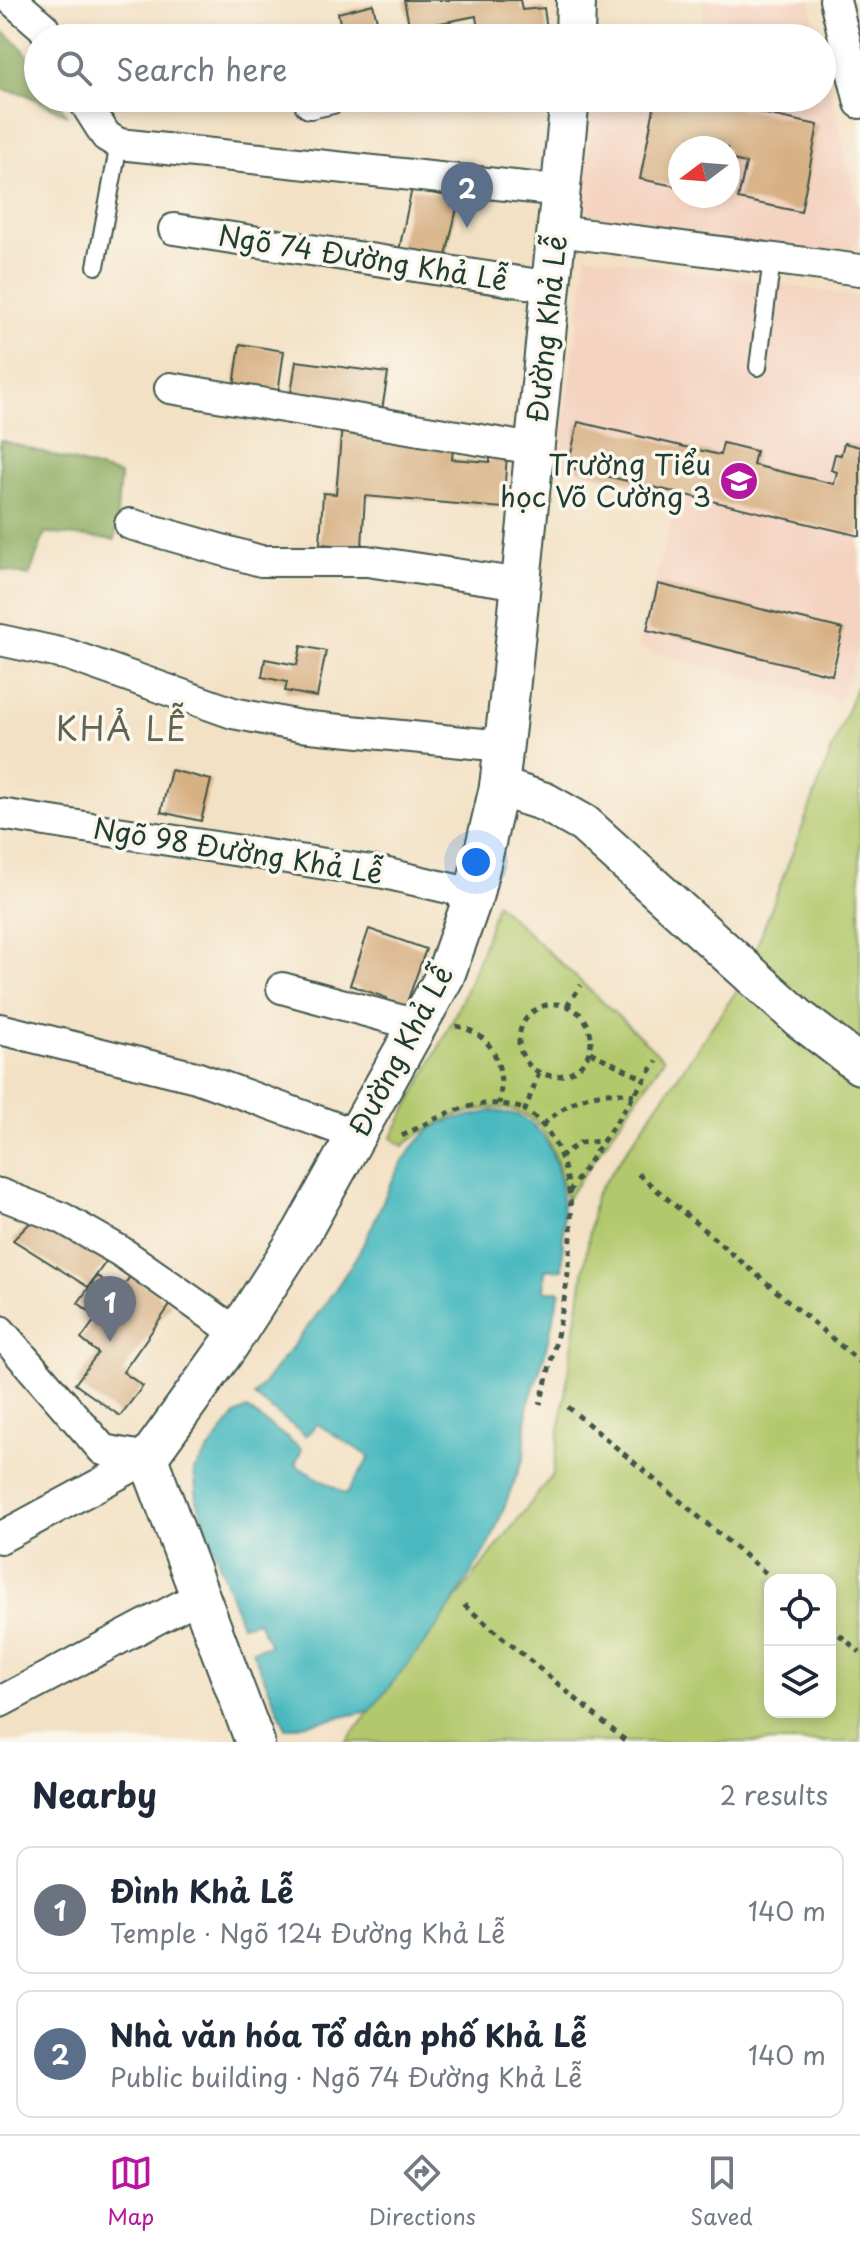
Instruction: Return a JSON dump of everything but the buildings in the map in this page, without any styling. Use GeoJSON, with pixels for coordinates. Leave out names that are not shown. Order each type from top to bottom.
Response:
{"type":"FeatureCollection","features":[{"type":"Feature","properties":{"kind":"street"},"geometry":{"type":"LineString","coordinates":[[12,0],[40,24]]}},
{"type":"Feature","properties":{"kind":"street"},"geometry":{"type":"LineString","coordinates":[[575,24],[576,0]]}},
{"type":"Feature","properties":{"kind":"street"},"geometry":{"type":"LineString","coordinates":[[835,0],[860,103]]}},
{"type":"Feature","properties":{"kind":"street"},"geometry":{"type":"LineString","coordinates":[[91,112],[106,136],[119,144],[562,191]]}},
{"type":"Feature","properties":{"kind":"street","name":"Đường Khả Lễ"},"geometry":{"type":"LineString","coordinates":[[148,1458],[237,1333],[302,1232],[445,976],[474,894],[499,787],[569,112]]}},
{"type":"Feature","properties":{"kind":"street","name":"Ngõ 74 Đường Khả Lễ"},"geometry":{"type":"LineString","coordinates":[[174,229],[552,287]]}},
{"type":"Feature","properties":{"kind":"street"},"geometry":{"type":"LineString","coordinates":[[558,231],[860,270]]}},
{"type":"Feature","properties":{"kind":"street"},"geometry":{"type":"LineString","coordinates":[[170,388],[534,449]]}},
{"type":"Feature","properties":{"kind":"street"},"geometry":{"type":"LineString","coordinates":[[130,524],[261,561],[367,561],[521,584]]}},
{"type":"Feature","properties":{"kind":"street"},"geometry":{"type":"LineString","coordinates":[[0,640],[69,655],[233,713],[300,726],[503,746]]}},
{"type":"Feature","properties":{"kind":"street"},"geometry":{"type":"LineString","coordinates":[[499,787],[545,802],[584,824],[800,1019],[860,1065]]}},
{"type":"Feature","properties":{"kind":"street","name":"Ngõ 98 Đường Khả Lễ"},"geometry":{"type":"LineString","coordinates":[[0,814],[384,873],[474,894]]}},
{"type":"Feature","properties":{"kind":"street"},"geometry":{"type":"LineString","coordinates":[[282,988],[417,1025]]}},
{"type":"Feature","properties":{"kind":"street"},"geometry":{"type":"LineString","coordinates":[[0,1029],[196,1077],[356,1135]]}},
{"type":"Feature","properties":{"kind":"street"},"geometry":{"type":"LineString","coordinates":[[0,1194],[62,1218],[108,1244],[237,1333]]}},
{"type":"Feature","properties":{"kind":"street"},"geometry":{"type":"LineString","coordinates":[[0,1331],[103,1450],[148,1458]]}},
{"type":"Feature","properties":{"kind":"street"},"geometry":{"type":"LineString","coordinates":[[0,1538],[148,1458]]}},
{"type":"Feature","properties":{"kind":"street"},"geometry":{"type":"LineString","coordinates":[[148,1458],[200,1596],[249,1740]]}},
{"type":"Feature","properties":{"kind":"street"},"geometry":{"type":"LineString","coordinates":[[0,1702],[200,1596]]}},
{"type":"Feature","properties":{"kind":"lane"},"geometry":{"type":"LineString","coordinates":[[96,266],[119,144]]}},
{"type":"Feature","properties":{"kind":"lane"},"geometry":{"type":"LineString","coordinates":[[758,367],[772,259]]}},
{"type":"Feature","properties":{"kind":"path"},"geometry":{"type":"LineString","coordinates":[[567,1006],[581,985]]}},
{"type":"Feature","properties":{"kind":"path"},"geometry":{"type":"LineString","coordinates":[[543,1005],[567,1006],[583,1016],[590,1027],[590,1052],[575,1071],[563,1076],[539,1073],[521,1053],[518,1039],[522,1024],[543,1005]]}},
{"type":"Feature","properties":{"kind":"path"},"geometry":{"type":"LineString","coordinates":[[456,1026],[469,1029],[488,1041],[501,1078],[499,1104]]}},
{"type":"Feature","properties":{"kind":"path"},"geometry":{"type":"LineString","coordinates":[[590,1052],[644,1079]]}},
{"type":"Feature","properties":{"kind":"path"},"geometry":{"type":"LineString","coordinates":[[568,1193],[657,1061]]}},
{"type":"Feature","properties":{"kind":"path"},"geometry":{"type":"LineString","coordinates":[[525,1110],[539,1073]]}},
{"type":"Feature","properties":{"kind":"path"},"geometry":{"type":"LineString","coordinates":[[543,1125],[568,1106],[602,1091],[634,1095]]}},
{"type":"Feature","properties":{"kind":"path"},"geometry":{"type":"LineString","coordinates":[[402,1136],[467,1106],[499,1104],[525,1110],[543,1125],[559,1157],[568,1193],[571,1232],[561,1325],[540,1404]]}},
{"type":"Feature","properties":{"kind":"path"},"geometry":{"type":"LineString","coordinates":[[559,1157],[579,1143],[603,1141]]}},
{"type":"Feature","properties":{"kind":"path"},"geometry":{"type":"LineString","coordinates":[[638,1174],[860,1362]]}},
{"type":"Feature","properties":{"kind":"path"},"geometry":{"type":"LineString","coordinates":[[568,1407],[767,1574]]}},
{"type":"Feature","properties":{"kind":"path"},"geometry":{"type":"LineString","coordinates":[[464,1605],[627,1742]]}},
{"type":"Feature","properties":{"kind":"path"},"geometry":{"type":"LineString","coordinates":[[836,1632],[860,1652]]}},
{"type":"Feature","properties":{"kind":"shaded area"},"geometry":{"type":"Polygon","coordinates":[[[703,0],[810,0],[816,24],[703,24],[703,0]]]}},
{"type":"Feature","properties":{"kind":"shaded area"},"geometry":{"type":"Polygon","coordinates":[[[592,112],[836,112],[860,215],[860,237],[849,254],[594,226],[584,203],[592,112]]]}},
{"type":"Feature","properties":{"kind":"shaded area","name":"Trường Tiểu học Võ Cường 3"},"geometry":{"type":"Polygon","coordinates":[[[587,255],[860,297],[860,644],[840,700],[638,649],[677,496],[558,466],[587,255]]]}},
{"type":"Feature","properties":{"kind":"green space"},"geometry":{"type":"Polygon","coordinates":[[[0,29],[24,51],[24,94],[0,89],[0,29]]]}},
{"type":"Feature","properties":{"kind":"green space"},"geometry":{"type":"Polygon","coordinates":[[[0,440],[120,475],[115,540],[45,533],[29,576],[0,569],[0,440]]]}},
{"type":"Feature","properties":{"kind":"green space"},"geometry":{"type":"Polygon","coordinates":[[[860,677],[860,1049],[751,961],[860,677]]]}},
{"type":"Feature","properties":{"kind":"green space"},"geometry":{"type":"Polygon","coordinates":[[[496,903],[664,1059],[566,1200],[547,1138],[528,1117],[512,1110],[493,1108],[452,1117],[403,1146],[391,1138],[464,994],[496,903]]]}},
{"type":"Feature","properties":{"kind":"green space"},"geometry":{"type":"Polygon","coordinates":[[[740,986],[860,1085],[860,1742],[346,1742],[553,1474],[595,1196],[740,986]]]}},
{"type":"Feature","properties":{"kind":"water"},"geometry":{"type":"Polygon","coordinates":[[[494,1111],[521,1116],[539,1131],[556,1166],[563,1209],[562,1269],[545,1270],[544,1291],[560,1291],[527,1408],[524,1457],[490,1543],[439,1625],[370,1711],[286,1728],[252,1650],[270,1645],[258,1621],[241,1625],[197,1500],[194,1470],[235,1415],[247,1409],[302,1449],[295,1465],[346,1494],[370,1457],[317,1424],[306,1436],[254,1396],[345,1275],[365,1242],[394,1177],[413,1147],[440,1124],[494,1111]]]}},
{"type":"Feature","properties":{"kind":"place","name":"Nhà văn hóa Tổ dân phố Khả Lễ"},"geometry":{"type":"Point","coordinates":[467,228]}},
{"type":"Feature","properties":{"kind":"place","name":"Trường Tiểu học Võ Cường 3"},"geometry":{"type":"Point","coordinates":[739,481]}},
{"type":"Feature","properties":{"kind":"place","name":"Đình Khả Lễ"},"geometry":{"type":"Point","coordinates":[110,1342]}},
{"type":"Feature","properties":{"kind":"district","name":"KHẢ LỄ"},"geometry":{"type":"Point","coordinates":[122,730]}}]}
